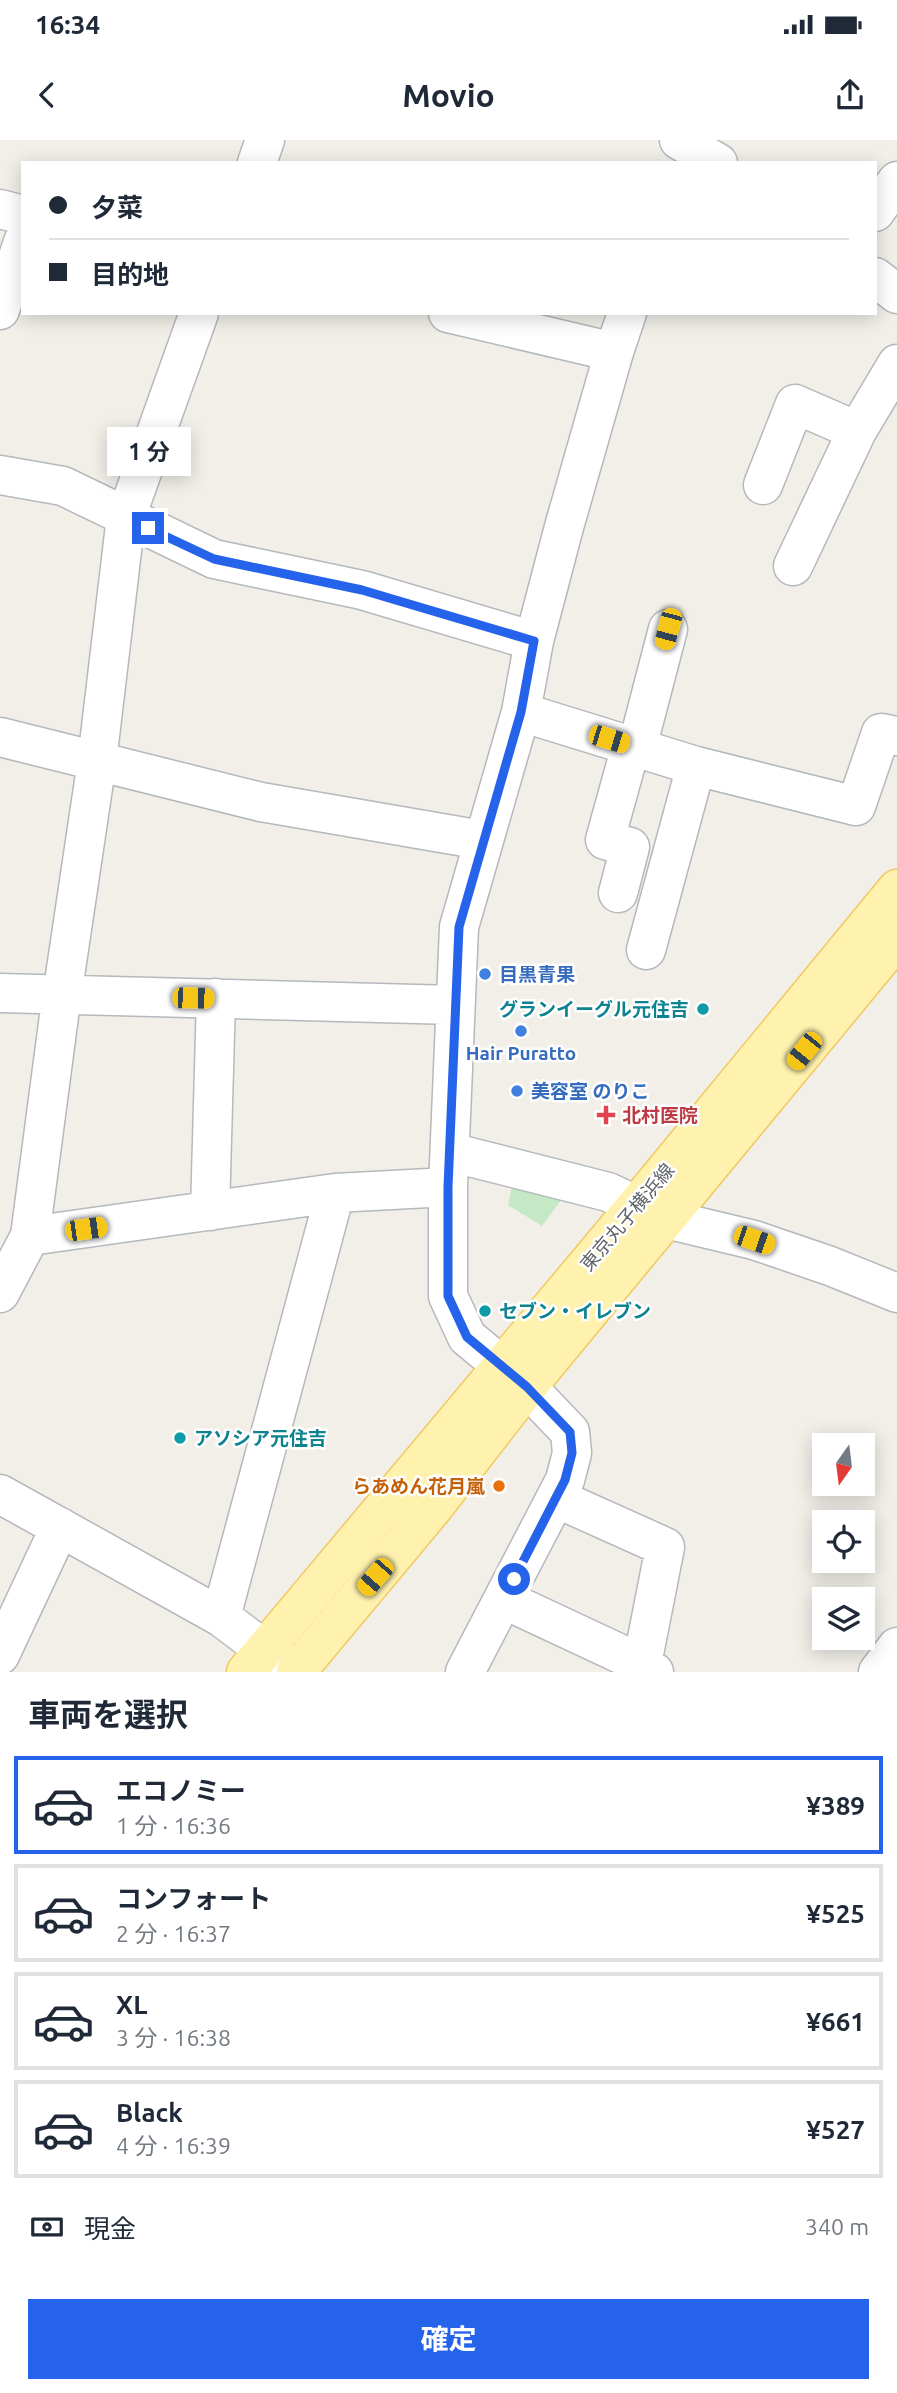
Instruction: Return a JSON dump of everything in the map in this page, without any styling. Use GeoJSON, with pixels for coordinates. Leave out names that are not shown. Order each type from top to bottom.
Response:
{"type":"FeatureCollection","features":[{"type":"Feature","properties":{"kind":"main road","name":"東京丸子横浜線"},"geometry":{"type":"LineString","coordinates":[[652,1212],[897,889]]}},
{"type":"Feature","properties":{"kind":"main road","name":"東京丸子横浜線"},"geometry":{"type":"LineString","coordinates":[[255,1660],[514,1376],[652,1212],[897,939]]}},
{"type":"Feature","properties":{"kind":"main road","name":"東京丸子横浜線"},"geometry":{"type":"LineString","coordinates":[[295,1672],[433,1508],[514,1376]]}},
{"type":"Feature","properties":{"kind":"street"},"geometry":{"type":"LineString","coordinates":[[258,161],[265,140]]}},
{"type":"Feature","properties":{"kind":"street"},"geometry":{"type":"LineString","coordinates":[[877,209],[897,181]]}},
{"type":"Feature","properties":{"kind":"street"},"geometry":{"type":"LineString","coordinates":[[0,209],[21,214]]}},
{"type":"Feature","properties":{"kind":"street"},"geometry":{"type":"LineString","coordinates":[[0,310],[21,248]]}},
{"type":"Feature","properties":{"kind":"street"},"geometry":{"type":"LineString","coordinates":[[877,279],[897,294]]}},
{"type":"Feature","properties":{"kind":"street"},"geometry":{"type":"LineString","coordinates":[[0,1293],[30,1236],[97,761],[126,517],[198,315]]}},
{"type":"Feature","properties":{"kind":"street"},"geometry":{"type":"LineString","coordinates":[[457,315],[614,352]]}},
{"type":"Feature","properties":{"kind":"street"},"geometry":{"type":"LineString","coordinates":[[465,1672],[556,1498],[570,1465],[572,1453],[570,1432],[514,1376],[467,1337],[448,1296],[449,1170],[459,927],[521,712],[534,641],[626,315]]}},
{"type":"Feature","properties":{"kind":"street"},"geometry":{"type":"LineString","coordinates":[[793,566],[857,431],[897,364]]}},
{"type":"Feature","properties":{"kind":"street"},"geometry":{"type":"LineString","coordinates":[[762,485],[795,404],[857,431]]}},
{"type":"Feature","properties":{"kind":"street"},"geometry":{"type":"LineString","coordinates":[[0,475],[63,486],[214,559],[362,590],[534,641]]}},
{"type":"Feature","properties":{"kind":"street"},"geometry":{"type":"LineString","coordinates":[[618,893],[630,847],[605,840],[668,629]]}},
{"type":"Feature","properties":{"kind":"street"},"geometry":{"type":"LineString","coordinates":[[521,712],[696,766],[856,806],[881,733],[897,736]]}},
{"type":"Feature","properties":{"kind":"street"},"geometry":{"type":"LineString","coordinates":[[0,737],[261,802],[482,841]]}},
{"type":"Feature","properties":{"kind":"street"},"geometry":{"type":"LineString","coordinates":[[646,950],[696,766]]}},
{"type":"Feature","properties":{"kind":"street"},"geometry":{"type":"LineString","coordinates":[[0,993],[455,1005]]}},
{"type":"Feature","properties":{"kind":"street"},"geometry":{"type":"LineString","coordinates":[[210,1211],[216,998]]}},
{"type":"Feature","properties":{"kind":"street"},"geometry":{"type":"LineString","coordinates":[[30,1236],[335,1193],[449,1170],[608,1192],[652,1212],[754,1240],[897,1293]]}},
{"type":"Feature","properties":{"kind":"street"},"geometry":{"type":"LineString","coordinates":[[221,1617],[335,1193]]}},
{"type":"Feature","properties":{"kind":"street"},"geometry":{"type":"LineString","coordinates":[[0,1494],[221,1617],[255,1660],[295,1672]]}},
{"type":"Feature","properties":{"kind":"street"},"geometry":{"type":"LineString","coordinates":[[503,1600],[648,1668],[665,1546],[556,1498]]}},
{"type":"Feature","properties":{"kind":"street"},"geometry":{"type":"LineString","coordinates":[[0,1655],[60,1527]]}},
{"type":"Feature","properties":{"kind":"street"},"geometry":{"type":"LineString","coordinates":[[878,1672],[897,1647]]}},
{"type":"Feature","properties":{"kind":"green space"},"geometry":{"type":"Polygon","coordinates":[[[515,1173],[569,1189],[542,1226],[508,1205],[515,1173]]]}},
{"type":"Feature","properties":{"kind":"place","name":"目黒青果"},"geometry":{"type":"Point","coordinates":[485,974]}},
{"type":"Feature","properties":{"kind":"place","name":"グランイーグル元住吉"},"geometry":{"type":"Point","coordinates":[703,1009]}},
{"type":"Feature","properties":{"kind":"place","name":"Hair Puratto"},"geometry":{"type":"Point","coordinates":[521,1031]}},
{"type":"Feature","properties":{"kind":"place","name":"美容室 のりこ"},"geometry":{"type":"Point","coordinates":[517,1091]}},
{"type":"Feature","properties":{"kind":"place","name":"北村医院"},"geometry":{"type":"Point","coordinates":[606,1115]}},
{"type":"Feature","properties":{"kind":"place","name":"セブン・イレブン"},"geometry":{"type":"Point","coordinates":[485,1311]}},
{"type":"Feature","properties":{"kind":"place","name":"アソシア元住吉"},"geometry":{"type":"Point","coordinates":[180,1438]}},
{"type":"Feature","properties":{"kind":"place","name":"らあめん花月嵐"},"geometry":{"type":"Point","coordinates":[499,1486]}},
{"type":"Feature","properties":{"kind":"route"},"geometry":{"type":"LineString","coordinates":[[148,528],[214,559],[362,590],[534,641],[521,712],[459,927],[448,1187],[448,1296],[461,1326],[467,1337],[552,1410],[570,1432],[572,1441],[570,1465],[565,1480],[514,1579]]}}]}
